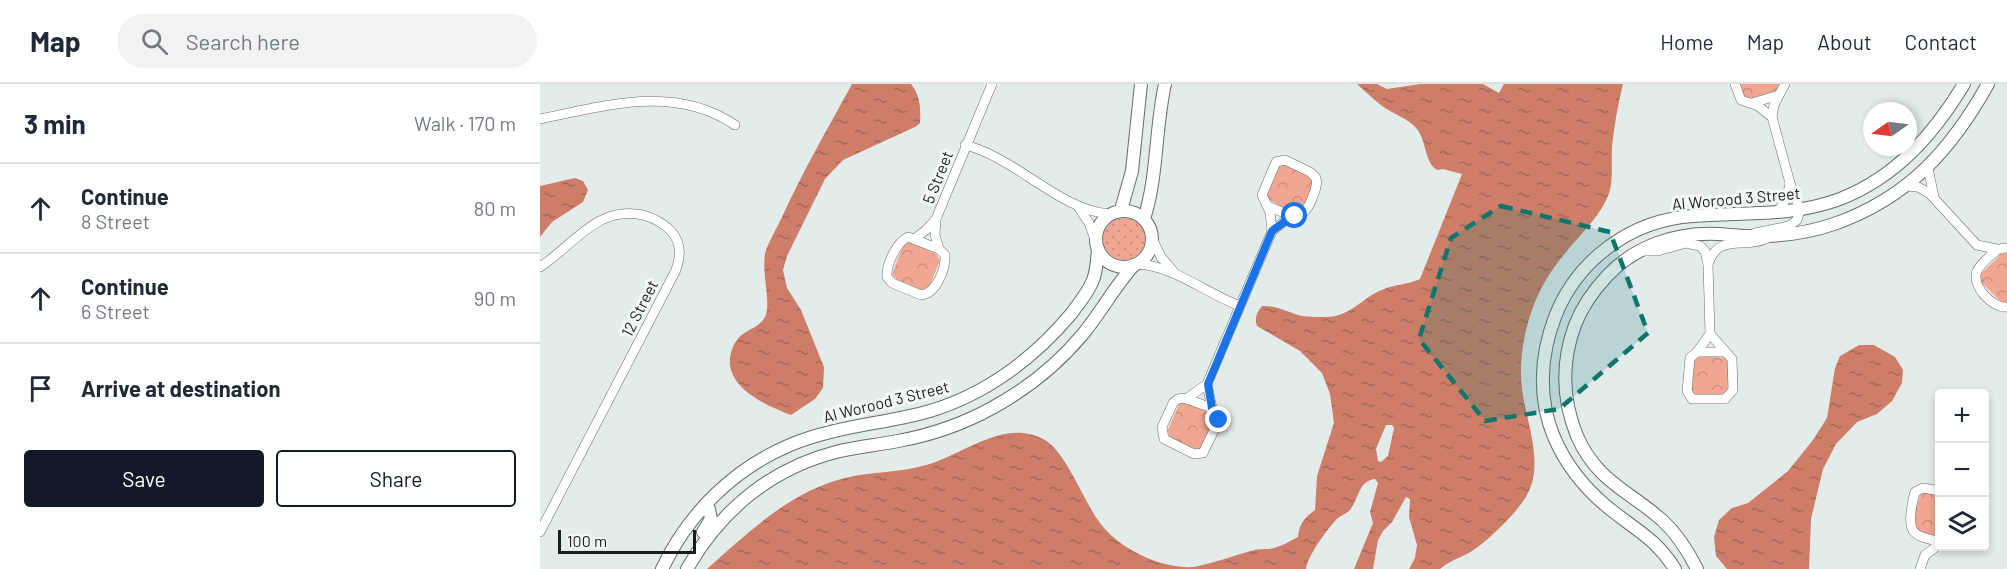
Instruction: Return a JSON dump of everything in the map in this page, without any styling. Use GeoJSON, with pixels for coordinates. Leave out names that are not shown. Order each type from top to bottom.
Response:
{"type":"FeatureCollection","features":[{"type":"Feature","properties":{"kind":"street","name":"5 Street"},"geometry":{"type":"LineString","coordinates":[[936,219],[914,239],[908,237],[903,240],[886,272],[892,284],[921,295],[930,293],[934,289],[945,263],[945,255],[939,249],[935,234],[936,219],[992,84]]}},
{"type":"Feature","properties":{"kind":"street"},"geometry":{"type":"LineString","coordinates":[[1097,245],[1098,229],[1115,212],[1132,171],[1141,84]]}},
{"type":"Feature","properties":{"kind":"street"},"geometry":{"type":"LineString","coordinates":[[1144,219],[1155,174],[1165,84]]}},
{"type":"Feature","properties":{"kind":"street"},"geometry":{"type":"LineString","coordinates":[[1735,84],[1741,100],[1752,103],[1772,117]]}},
{"type":"Feature","properties":{"kind":"street"},"geometry":{"type":"LineString","coordinates":[[1747,236],[1762,230],[1794,224],[1800,210],[1772,117],[1774,105],[1785,84]]}},
{"type":"Feature","properties":{"kind":"street","name":"Al Worood 3 Street"},"geometry":{"type":"LineString","coordinates":[[1917,148],[1949,109],[1964,84]]}},
{"type":"Feature","properties":{"kind":"street","name":"Al Worood 3 Street"},"geometry":{"type":"LineString","coordinates":[[1697,569],[1685,547],[1668,527],[1603,474],[1589,457],[1578,438],[1566,396],[1564,373],[1568,343],[1579,315],[1595,289],[1615,267],[1640,250],[1677,237],[1697,234],[1772,236],[1820,228],[1873,207],[1906,186],[1925,170],[1956,137],[1989,84]]}},
{"type":"Feature","properties":{"kind":"street"},"geometry":{"type":"LineString","coordinates":[[1752,103],[1779,94]]}},
{"type":"Feature","properties":{"kind":"street"},"geometry":{"type":"LineString","coordinates":[[540,119],[630,101],[652,100],[686,105],[719,116],[735,125]]}},
{"type":"Feature","properties":{"kind":"street"},"geometry":{"type":"LineString","coordinates":[[965,146],[998,157],[1077,206],[1093,212],[1134,212],[1148,225],[1161,257],[1174,273]]}},
{"type":"Feature","properties":{"kind":"street","name":"Al Worood 3 Street"},"geometry":{"type":"LineString","coordinates":[[1675,569],[1647,535],[1606,506],[1585,486],[1568,463],[1554,437],[1544,395],[1543,373],[1550,330],[1562,300],[1574,280],[1589,262],[1626,235],[1647,226],[1691,216],[1800,210],[1839,199],[1866,187],[1910,156]]}},
{"type":"Feature","properties":{"kind":"street"},"geometry":{"type":"LineString","coordinates":[[1912,156],[1914,166],[1925,170],[1934,197]]}},
{"type":"Feature","properties":{"kind":"street"},"geometry":{"type":"LineString","coordinates":[[1285,160],[1314,175],[1317,183],[1307,209],[1299,216],[1292,216],[1268,206],[1262,200],[1262,191],[1276,162],[1285,160]]}},
{"type":"Feature","properties":{"kind":"street"},"geometry":{"type":"LineString","coordinates":[[1777,213],[1787,197],[1790,183]]}},
{"type":"Feature","properties":{"kind":"street"},"geometry":{"type":"LineString","coordinates":[[1906,186],[1918,187],[1934,197],[1977,245],[2002,249]]}},
{"type":"Feature","properties":{"kind":"street"},"geometry":{"type":"LineString","coordinates":[[1077,206],[1089,223],[1102,256],[1117,266],[1136,264],[1156,266],[1240,306]]}},
{"type":"Feature","properties":{"kind":"street"},"geometry":{"type":"LineString","coordinates":[[1268,206],[1272,231]]}},
{"type":"Feature","properties":{"kind":"street","name":"12 Street"},"geometry":{"type":"LineString","coordinates":[[540,267],[593,224],[607,217],[623,214],[648,216],[662,223],[676,238],[680,251],[676,270],[540,532]]}},
{"type":"Feature","properties":{"kind":"street"},"geometry":{"type":"LineString","coordinates":[[1212,408],[1208,384],[1240,306],[1272,231],[1292,216]]}},
{"type":"Feature","properties":{"kind":"street"},"geometry":{"type":"LineString","coordinates":[[1708,264],[1714,252],[1725,244],[1752,244],[1772,236]]}},
{"type":"Feature","properties":{"kind":"street"},"geometry":{"type":"LineString","coordinates":[[687,568],[717,525],[742,500],[769,480],[814,459],[837,452],[904,440],[965,421],[992,408],[1035,380],[1069,350],[1084,333],[1117,285],[1136,264],[1147,256],[1152,238]]}},
{"type":"Feature","properties":{"kind":"street"},"geometry":{"type":"LineString","coordinates":[[914,239],[939,249]]}},
{"type":"Feature","properties":{"kind":"street"},"geometry":{"type":"LineString","coordinates":[[1640,250],[1652,252],[1693,244],[1705,251],[1708,264],[1710,334],[1688,361],[1687,391],[1695,400],[1725,399],[1732,393],[1733,362],[1731,356],[1710,334]]}},
{"type":"Feature","properties":{"kind":"street","name":"Al Worood 3 Street"},"geometry":{"type":"LineString","coordinates":[[662,569],[681,535],[705,505],[743,471],[788,446],[837,429],[899,418],[961,399],[989,385],[1015,367],[1054,334],[1087,292],[1094,279],[1097,245]]}},
{"type":"Feature","properties":{"kind":"street"},"geometry":{"type":"LineString","coordinates":[[1977,245],[1978,285],[1994,304],[1998,307],[2007,307]]}},
{"type":"Feature","properties":{"kind":"street"},"geometry":{"type":"LineString","coordinates":[[1978,268],[2002,249]]}},
{"type":"Feature","properties":{"kind":"street"},"geometry":{"type":"LineString","coordinates":[[1697,352],[1725,352]]}},
{"type":"Feature","properties":{"kind":"street"},"geometry":{"type":"LineString","coordinates":[[1186,399],[1208,384]]}},
{"type":"Feature","properties":{"kind":"street"},"geometry":{"type":"LineString","coordinates":[[1186,399],[1212,408],[1217,413],[1218,424],[1203,453],[1194,454],[1167,442],[1161,431],[1175,400],[1186,399]]}},
{"type":"Feature","properties":{"kind":"street"},"geometry":{"type":"LineString","coordinates":[[899,418],[904,430],[904,440]]}},
{"type":"Feature","properties":{"kind":"street"},"geometry":{"type":"LineString","coordinates":[[873,423],[873,435],[877,445]]}},
{"type":"Feature","properties":{"kind":"street"},"geometry":{"type":"LineString","coordinates":[[1921,564],[1921,547],[1911,530],[1910,523],[1913,496],[1919,489],[1935,490]]}},
{"type":"Feature","properties":{"kind":"street"},"geometry":{"type":"LineString","coordinates":[[687,568],[692,547],[711,519],[711,514],[705,505]]}},
{"type":"Feature","properties":{"kind":"street"},"geometry":{"type":"LineString","coordinates":[[1916,535],[1935,541]]}},
{"type":"Feature","properties":{"kind":"street"},"geometry":{"type":"LineString","coordinates":[[1921,564],[1929,551],[1935,547]]}},
{"type":"Feature","properties":{"kind":"highlighted area"},"geometry":{"type":"Polygon","coordinates":[[[1501,206],[1610,232],[1648,333],[1559,409],[1485,421],[1419,339],[1451,238],[1501,206]]]}},
{"type":"Feature","properties":{"kind":"green space"},"geometry":{"type":"Polygon","coordinates":[[[1739,84],[1780,84],[1775,91],[1751,99],[1744,97],[1739,84]]]}},
{"type":"Feature","properties":{"kind":"green space"},"geometry":{"type":"Polygon","coordinates":[[[1283,164],[1312,178],[1313,185],[1302,209],[1292,212],[1268,199],[1266,191],[1279,166],[1283,164]]]}},
{"type":"Feature","properties":{"kind":"green space"},"geometry":{"type":"Polygon","coordinates":[[[1124,218],[1132,219],[1139,224],[1144,231],[1144,247],[1139,254],[1132,259],[1124,260],[1116,259],[1109,254],[1104,247],[1103,239],[1104,231],[1109,224],[1116,219],[1124,218]]]}},
{"type":"Feature","properties":{"kind":"green space"},"geometry":{"type":"Polygon","coordinates":[[[909,242],[936,254],[940,260],[929,288],[923,291],[897,280],[892,274],[903,246],[909,242]]]}},
{"type":"Feature","properties":{"kind":"green space"},"geometry":{"type":"Polygon","coordinates":[[[2007,253],[2007,302],[2002,303],[1981,282],[1980,275],[2001,254],[2007,253]]]}},
{"type":"Feature","properties":{"kind":"green space"},"geometry":{"type":"Polygon","coordinates":[[[1698,356],[1728,358],[1730,389],[1727,395],[1694,395],[1691,392],[1692,360],[1698,356]]]}},
{"type":"Feature","properties":{"kind":"green space"},"geometry":{"type":"Polygon","coordinates":[[[1180,402],[1187,402],[1213,415],[1214,422],[1200,449],[1182,444],[1169,436],[1167,432],[1180,402]]]}},
{"type":"Feature","properties":{"kind":"green space"},"geometry":{"type":"Polygon","coordinates":[[[1928,492],[1935,495],[1935,536],[1916,531],[1912,522],[1920,495],[1928,492]]]}},
{"type":"Feature","properties":{"kind":"water"},"geometry":{"type":"Polygon","coordinates":[[[852,84],[911,84],[919,102],[920,123],[843,160],[825,179],[787,256],[783,270],[787,288],[801,310],[824,367],[823,388],[815,399],[791,415],[748,393],[731,370],[730,355],[739,337],[758,325],[765,317],[767,311],[764,267],[766,250],[807,166],[852,84]]]}},
{"type":"Feature","properties":{"kind":"water"},"geometry":{"type":"Polygon","coordinates":[[[1357,84],[1377,84],[1387,89],[1420,84],[1483,84],[1499,93],[1504,84],[1623,84],[1614,131],[1612,178],[1608,196],[1595,218],[1559,261],[1545,282],[1527,327],[1522,352],[1521,377],[1534,455],[1532,481],[1528,493],[1518,508],[1495,533],[1479,546],[1440,569],[1409,569],[1415,558],[1417,545],[1409,517],[1410,499],[1406,497],[1392,522],[1378,540],[1373,569],[1354,569],[1373,523],[1370,512],[1378,483],[1375,479],[1365,483],[1350,510],[1337,519],[1327,531],[1313,551],[1306,569],[707,569],[771,515],[788,503],[825,484],[855,476],[926,465],[984,440],[1015,433],[1030,434],[1053,446],[1100,523],[1129,549],[1155,561],[1181,567],[1194,567],[1253,550],[1273,548],[1298,537],[1303,521],[1315,510],[1317,476],[1334,423],[1330,394],[1322,373],[1300,351],[1257,326],[1257,313],[1262,306],[1266,306],[1301,316],[1335,316],[1350,310],[1376,292],[1420,279],[1462,174],[1443,169],[1437,170],[1430,162],[1417,129],[1382,106],[1357,84]],[[1386,425],[1376,449],[1378,461],[1381,462],[1388,456],[1394,428],[1392,425],[1386,425]]]}},
{"type":"Feature","properties":{"kind":"water"},"geometry":{"type":"Polygon","coordinates":[[[575,178],[583,181],[588,190],[583,202],[552,222],[540,237],[540,186],[575,178]]]}},
{"type":"Feature","properties":{"kind":"water"},"geometry":{"type":"Polygon","coordinates":[[[1859,345],[1874,345],[1895,357],[1903,370],[1902,383],[1892,401],[1877,414],[1857,422],[1836,444],[1823,469],[1811,519],[1809,569],[1727,569],[1716,556],[1714,537],[1719,520],[1732,508],[1748,503],[1788,471],[1813,440],[1827,418],[1835,368],[1840,356],[1859,345]]]}},
{"type":"Feature","properties":{"kind":"route"},"geometry":{"type":"LineString","coordinates":[[1219,420],[1212,408],[1208,384],[1272,231],[1295,216]]}}]}
